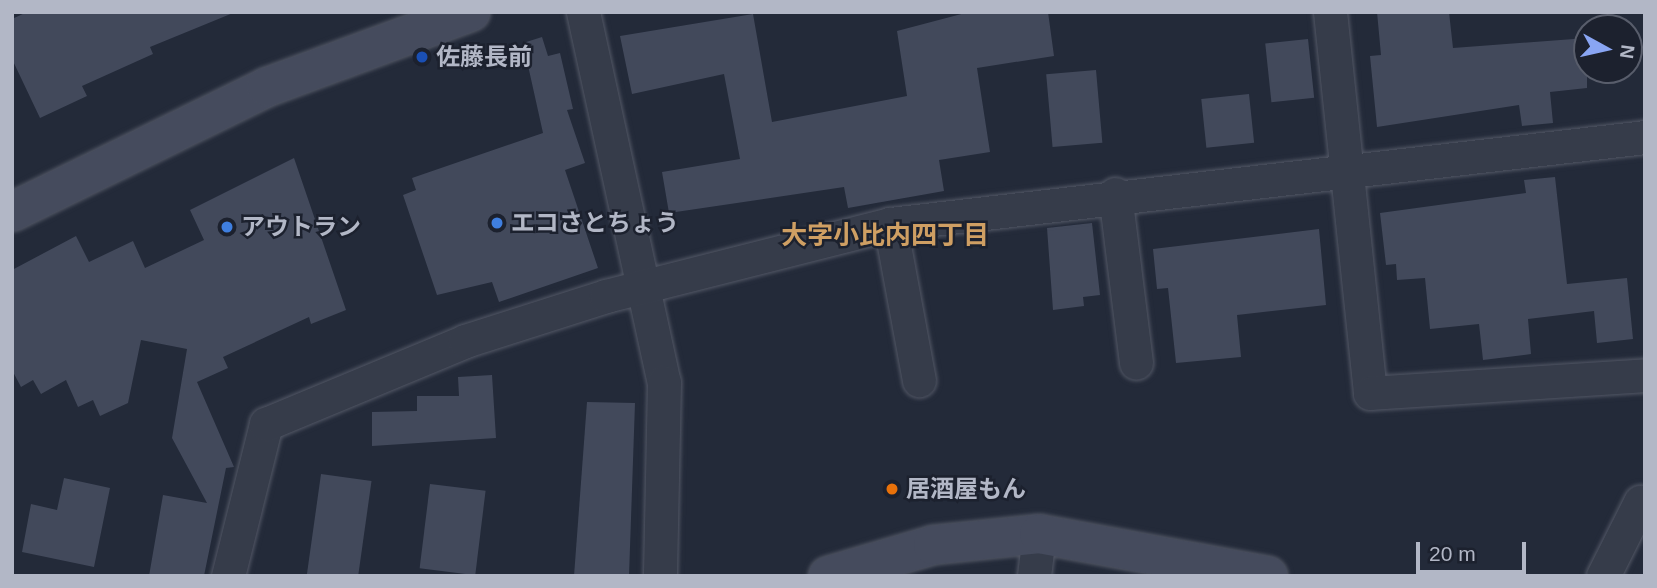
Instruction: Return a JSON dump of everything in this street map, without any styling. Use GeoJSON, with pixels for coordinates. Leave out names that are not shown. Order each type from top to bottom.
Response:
{"type":"FeatureCollection","features":[{"type":"Feature","properties":{"kind":"street"},"geometry":{"type":"LineString","coordinates":[[12,212],[267,87],[471,12]]}},
{"type":"Feature","properties":{"kind":"street"},"geometry":{"type":"LineString","coordinates":[[583,12],[664,382],[660,576]]}},
{"type":"Feature","properties":{"kind":"street"},"geometry":{"type":"LineString","coordinates":[[1330,12],[1370,393],[1645,375]]}},
{"type":"Feature","properties":{"kind":"street"},"geometry":{"type":"LineString","coordinates":[[228,576],[266,424],[465,341],[642,286],[890,225],[1115,194],[1645,137]]}},
{"type":"Feature","properties":{"kind":"street"},"geometry":{"type":"LineString","coordinates":[[1115,194],[1136,363]]}},
{"type":"Feature","properties":{"kind":"street"},"geometry":{"type":"LineString","coordinates":[[890,225],[919,380]]}},
{"type":"Feature","properties":{"kind":"street"},"geometry":{"type":"LineString","coordinates":[[1603,576],[1640,502]]}},
{"type":"Feature","properties":{"kind":"street"},"geometry":{"type":"LineString","coordinates":[[828,576],[933,545],[1039,534],[1268,576]]}},
{"type":"Feature","properties":{"kind":"street"},"geometry":{"type":"LineString","coordinates":[[1034,576],[1039,534]]}},
{"type":"Feature","properties":{"kind":"building"},"geometry":{"type":"Polygon","coordinates":[[[27,12],[233,13],[150,47],[153,54],[82,86],[87,96],[40,118],[12,59],[12,19],[27,12]]]}},
{"type":"Feature","properties":{"kind":"building"},"geometry":{"type":"Polygon","coordinates":[[[969,12],[1048,12],[1054,56],[977,68],[990,152],[939,160],[944,191],[848,208],[844,187],[669,213],[662,172],[740,159],[724,74],[632,94],[620,36],[753,14],[772,122],[907,96],[897,31],[969,12]]]}},
{"type":"Feature","properties":{"kind":"building"},"geometry":{"type":"Polygon","coordinates":[[[1377,12],[1449,12],[1453,48],[1573,39],[1573,84],[1587,84],[1587,88],[1550,92],[1553,123],[1522,126],[1519,105],[1377,127],[1370,56],[1381,55],[1377,12]]]}},
{"type":"Feature","properties":{"kind":"building","name":"エコさとちょう"},"geometry":{"type":"Polygon","coordinates":[[[542,37],[548,56],[560,53],[573,109],[567,110],[585,163],[565,170],[598,268],[499,302],[492,282],[437,295],[403,195],[416,190],[412,178],[543,133],[523,43],[542,37]]]}},
{"type":"Feature","properties":{"kind":"building"},"geometry":{"type":"Polygon","coordinates":[[[1308,39],[1314,98],[1271,102],[1265,43],[1308,39]]]}},
{"type":"Feature","properties":{"kind":"building"},"geometry":{"type":"Polygon","coordinates":[[[1096,70],[1102,143],[1053,147],[1046,74],[1096,70]]]}},
{"type":"Feature","properties":{"kind":"building"},"geometry":{"type":"Polygon","coordinates":[[[1249,94],[1254,143],[1206,148],[1201,99],[1249,94]]]}},
{"type":"Feature","properties":{"kind":"building"},"geometry":{"type":"Polygon","coordinates":[[[294,158],[346,310],[311,324],[309,317],[223,357],[228,368],[197,382],[234,467],[226,468],[204,576],[149,576],[163,495],[207,503],[172,438],[187,349],[141,340],[128,403],[100,416],[93,400],[78,407],[66,380],[41,394],[33,380],[21,387],[12,370],[12,270],[76,236],[89,262],[133,241],[145,268],[204,240],[190,210],[294,158]]]}},
{"type":"Feature","properties":{"kind":"building"},"geometry":{"type":"Polygon","coordinates":[[[1555,177],[1567,284],[1627,278],[1633,339],[1597,343],[1594,311],[1528,319],[1531,354],[1483,360],[1479,324],[1430,329],[1425,278],[1397,280],[1396,264],[1386,265],[1380,213],[1526,193],[1524,180],[1555,177]]]}},
{"type":"Feature","properties":{"kind":"building"},"geometry":{"type":"Polygon","coordinates":[[[1092,223],[1100,295],[1083,297],[1084,306],[1053,310],[1047,228],[1092,223]]]}},
{"type":"Feature","properties":{"kind":"building"},"geometry":{"type":"Polygon","coordinates":[[[1319,229],[1326,305],[1237,315],[1241,357],[1176,363],[1168,288],[1157,289],[1153,249],[1319,229]]]}},
{"type":"Feature","properties":{"kind":"building"},"geometry":{"type":"Polygon","coordinates":[[[492,375],[496,438],[372,446],[372,412],[417,411],[417,396],[459,396],[458,377],[492,375]]]}},
{"type":"Feature","properties":{"kind":"building"},"geometry":{"type":"Polygon","coordinates":[[[587,402],[635,403],[629,576],[574,576],[587,402]]]}},
{"type":"Feature","properties":{"kind":"building"},"geometry":{"type":"Polygon","coordinates":[[[321,474],[372,481],[358,576],[307,576],[321,474]]]}},
{"type":"Feature","properties":{"kind":"building"},"geometry":{"type":"Polygon","coordinates":[[[64,478],[110,488],[94,567],[22,552],[31,504],[57,510],[64,478]]]}},
{"type":"Feature","properties":{"kind":"building"},"geometry":{"type":"Polygon","coordinates":[[[430,484],[486,491],[475,575],[420,568],[430,484]]]}},
{"type":"Feature","properties":{"kind":"place","name":"佐藤長前"},"geometry":{"type":"Point","coordinates":[422,57]}},
{"type":"Feature","properties":{"kind":"place","name":"エコさとちょう"},"geometry":{"type":"Point","coordinates":[497,223]}},
{"type":"Feature","properties":{"kind":"place","name":"アウトラン"},"geometry":{"type":"Point","coordinates":[227,227]}},
{"type":"Feature","properties":{"kind":"place","name":"居酒屋もん"},"geometry":{"type":"Point","coordinates":[892,489]}},
{"type":"Feature","properties":{"kind":"district","name":"大字小比内四丁目"},"geometry":{"type":"Point","coordinates":[885,236]}}]}
